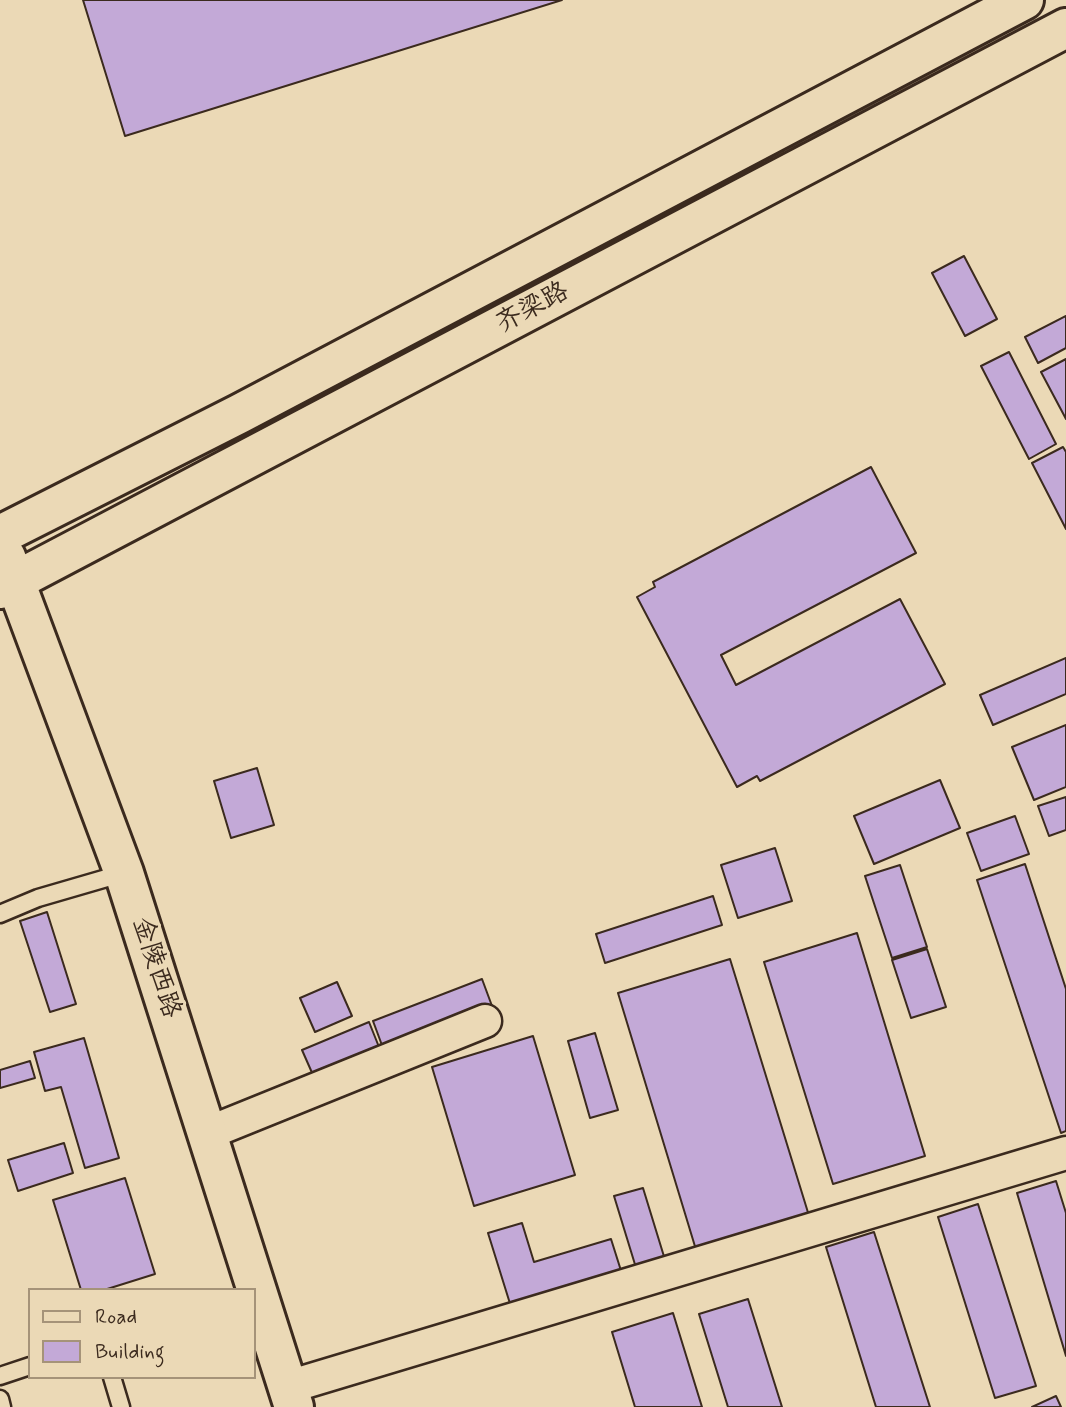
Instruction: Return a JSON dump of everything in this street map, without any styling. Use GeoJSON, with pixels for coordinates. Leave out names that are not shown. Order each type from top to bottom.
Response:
{"type":"FeatureCollection","features":[{"type":"Feature","properties":{"kind":"main road","name":"齐梁路"},"geometry":{"type":"LineString","coordinates":[[0,535],[239,414],[1022,0]]}},
{"type":"Feature","properties":{"kind":"main road","name":"齐梁路"},"geometry":{"type":"LineString","coordinates":[[7,586],[1066,28]]}},
{"type":"Feature","properties":{"kind":"main road","name":"金陵西路"},"geometry":{"type":"LineString","coordinates":[[0,535],[7,586],[124,873],[208,1133],[254,1288]]}},
{"type":"Feature","properties":{"kind":"main road","name":"金陵西路"},"geometry":{"type":"LineString","coordinates":[[257,1297],[291,1397]]}},
{"type":"Feature","properties":{"kind":"street"},"geometry":{"type":"LineString","coordinates":[[208,1133],[485,1021]]}},
{"type":"Feature","properties":{"kind":"street"},"geometry":{"type":"LineString","coordinates":[[291,1397],[1066,1153]]}},
{"type":"Feature","properties":{"kind":"lane"},"geometry":{"type":"LineString","coordinates":[[0,914],[38,898],[124,873]]}},
{"type":"Feature","properties":{"kind":"lane"},"geometry":{"type":"LineString","coordinates":[[0,1376],[28,1367]]}},
{"type":"Feature","properties":{"kind":"lane"},"geometry":{"type":"LineString","coordinates":[[112,1379],[121,1407]]}},
{"type":"Feature","properties":{"kind":"lane"},"geometry":{"type":"LineString","coordinates":[[0,1399],[2,1407]]}},
{"type":"Feature","properties":{"kind":"building"},"geometry":{"type":"Polygon","coordinates":[[[83,0],[562,0],[125,136],[83,0]]]}},
{"type":"Feature","properties":{"kind":"building"},"geometry":{"type":"Polygon","coordinates":[[[964,256],[997,319],[965,336],[932,273],[964,256]]]}},
{"type":"Feature","properties":{"kind":"building"},"geometry":{"type":"Polygon","coordinates":[[[1066,316],[1066,348],[1038,363],[1025,337],[1066,316]]]}},
{"type":"Feature","properties":{"kind":"building"},"geometry":{"type":"Polygon","coordinates":[[[1009,352],[1056,444],[1029,459],[981,366],[1009,352]]]}},
{"type":"Feature","properties":{"kind":"building"},"geometry":{"type":"Polygon","coordinates":[[[1066,359],[1066,419],[1041,372],[1066,359]]]}},
{"type":"Feature","properties":{"kind":"building"},"geometry":{"type":"Polygon","coordinates":[[[1063,447],[1066,452],[1066,529],[1032,463],[1063,447]]]}},
{"type":"Feature","properties":{"kind":"building"},"geometry":{"type":"Polygon","coordinates":[[[871,467],[916,553],[721,655],[736,685],[900,599],[945,684],[760,781],[757,776],[737,787],[637,597],[655,587],[653,582],[871,467]]]}},
{"type":"Feature","properties":{"kind":"building"},"geometry":{"type":"Polygon","coordinates":[[[1066,658],[1066,694],[993,725],[980,695],[1066,658]]]}},
{"type":"Feature","properties":{"kind":"building"},"geometry":{"type":"Polygon","coordinates":[[[1066,725],[1066,787],[1034,800],[1012,747],[1066,725]]]}},
{"type":"Feature","properties":{"kind":"building"},"geometry":{"type":"Polygon","coordinates":[[[257,768],[274,825],[231,838],[214,781],[257,768]]]}},
{"type":"Feature","properties":{"kind":"building"},"geometry":{"type":"Polygon","coordinates":[[[940,780],[960,828],[874,864],[854,816],[940,780]]]}},
{"type":"Feature","properties":{"kind":"building"},"geometry":{"type":"Polygon","coordinates":[[[1066,797],[1066,830],[1049,836],[1038,806],[1066,797]]]}},
{"type":"Feature","properties":{"kind":"building"},"geometry":{"type":"Polygon","coordinates":[[[1015,816],[1029,854],[981,871],[967,833],[1015,816]]]}},
{"type":"Feature","properties":{"kind":"building"},"geometry":{"type":"Polygon","coordinates":[[[775,848],[792,901],[738,918],[721,865],[775,848]]]}},
{"type":"Feature","properties":{"kind":"building"},"geometry":{"type":"Polygon","coordinates":[[[1025,864],[1066,989],[1066,1131],[1061,1133],[977,880],[1025,864]]]}},
{"type":"Feature","properties":{"kind":"building"},"geometry":{"type":"Polygon","coordinates":[[[900,865],[927,947],[892,958],[865,876],[900,865]]]}},
{"type":"Feature","properties":{"kind":"building"},"geometry":{"type":"Polygon","coordinates":[[[713,896],[722,925],[605,963],[596,934],[713,896]]]}},
{"type":"Feature","properties":{"kind":"building"},"geometry":{"type":"Polygon","coordinates":[[[47,912],[76,1004],[50,1012],[20,921],[47,912]]]}},
{"type":"Feature","properties":{"kind":"building"},"geometry":{"type":"Polygon","coordinates":[[[857,933],[925,1156],[833,1184],[764,962],[857,933]]]}},
{"type":"Feature","properties":{"kind":"building"},"geometry":{"type":"Polygon","coordinates":[[[927,949],[946,1007],[911,1018],[892,960],[927,949]]]}},
{"type":"Feature","properties":{"kind":"building"},"geometry":{"type":"Polygon","coordinates":[[[730,959],[810,1219],[697,1253],[618,993],[730,959]]]}},
{"type":"Feature","properties":{"kind":"building"},"geometry":{"type":"Polygon","coordinates":[[[482,979],[492,1006],[383,1048],[373,1021],[482,979]]]}},
{"type":"Feature","properties":{"kind":"building"},"geometry":{"type":"Polygon","coordinates":[[[337,982],[352,1016],[315,1032],[300,998],[337,982]]]}},
{"type":"Feature","properties":{"kind":"building"},"geometry":{"type":"Polygon","coordinates":[[[369,1022],[379,1047],[313,1075],[302,1050],[369,1022]]]}},
{"type":"Feature","properties":{"kind":"building"},"geometry":{"type":"Polygon","coordinates":[[[595,1033],[618,1110],[590,1118],[568,1041],[595,1033]]]}},
{"type":"Feature","properties":{"kind":"building"},"geometry":{"type":"Polygon","coordinates":[[[533,1036],[575,1175],[474,1206],[432,1067],[533,1036]]]}},
{"type":"Feature","properties":{"kind":"building"},"geometry":{"type":"Polygon","coordinates":[[[84,1038],[119,1158],[85,1168],[61,1087],[45,1091],[34,1052],[84,1038]]]}},
{"type":"Feature","properties":{"kind":"building"},"geometry":{"type":"Polygon","coordinates":[[[30,1061],[35,1078],[0,1088],[0,1070],[30,1061]]]}},
{"type":"Feature","properties":{"kind":"building"},"geometry":{"type":"Polygon","coordinates":[[[64,1143],[73,1173],[18,1191],[8,1160],[64,1143]]]}},
{"type":"Feature","properties":{"kind":"building"},"geometry":{"type":"Polygon","coordinates":[[[125,1178],[155,1274],[110,1288],[80,1288],[53,1200],[125,1178]]]}},
{"type":"Feature","properties":{"kind":"building"},"geometry":{"type":"Polygon","coordinates":[[[1056,1181],[1066,1213],[1066,1356],[1017,1193],[1056,1181]]]}},
{"type":"Feature","properties":{"kind":"building"},"geometry":{"type":"Polygon","coordinates":[[[643,1188],[666,1263],[637,1271],[614,1196],[643,1188]]]}},
{"type":"Feature","properties":{"kind":"building"},"geometry":{"type":"Polygon","coordinates":[[[978,1204],[1036,1386],[995,1398],[938,1217],[978,1204]]]}},
{"type":"Feature","properties":{"kind":"building"},"geometry":{"type":"Polygon","coordinates":[[[522,1223],[534,1262],[611,1239],[623,1277],[512,1310],[488,1233],[522,1223]]]}},
{"type":"Feature","properties":{"kind":"building"},"geometry":{"type":"Polygon","coordinates":[[[874,1232],[930,1407],[876,1407],[826,1247],[874,1232]]]}},
{"type":"Feature","properties":{"kind":"building"},"geometry":{"type":"Polygon","coordinates":[[[748,1299],[782,1407],[728,1407],[699,1314],[748,1299]]]}},
{"type":"Feature","properties":{"kind":"building"},"geometry":{"type":"Polygon","coordinates":[[[673,1313],[702,1407],[635,1407],[612,1332],[673,1313]]]}},
{"type":"Feature","properties":{"kind":"building"},"geometry":{"type":"Polygon","coordinates":[[[1056,1396],[1061,1407],[1032,1407],[1056,1396]]]}}]}
